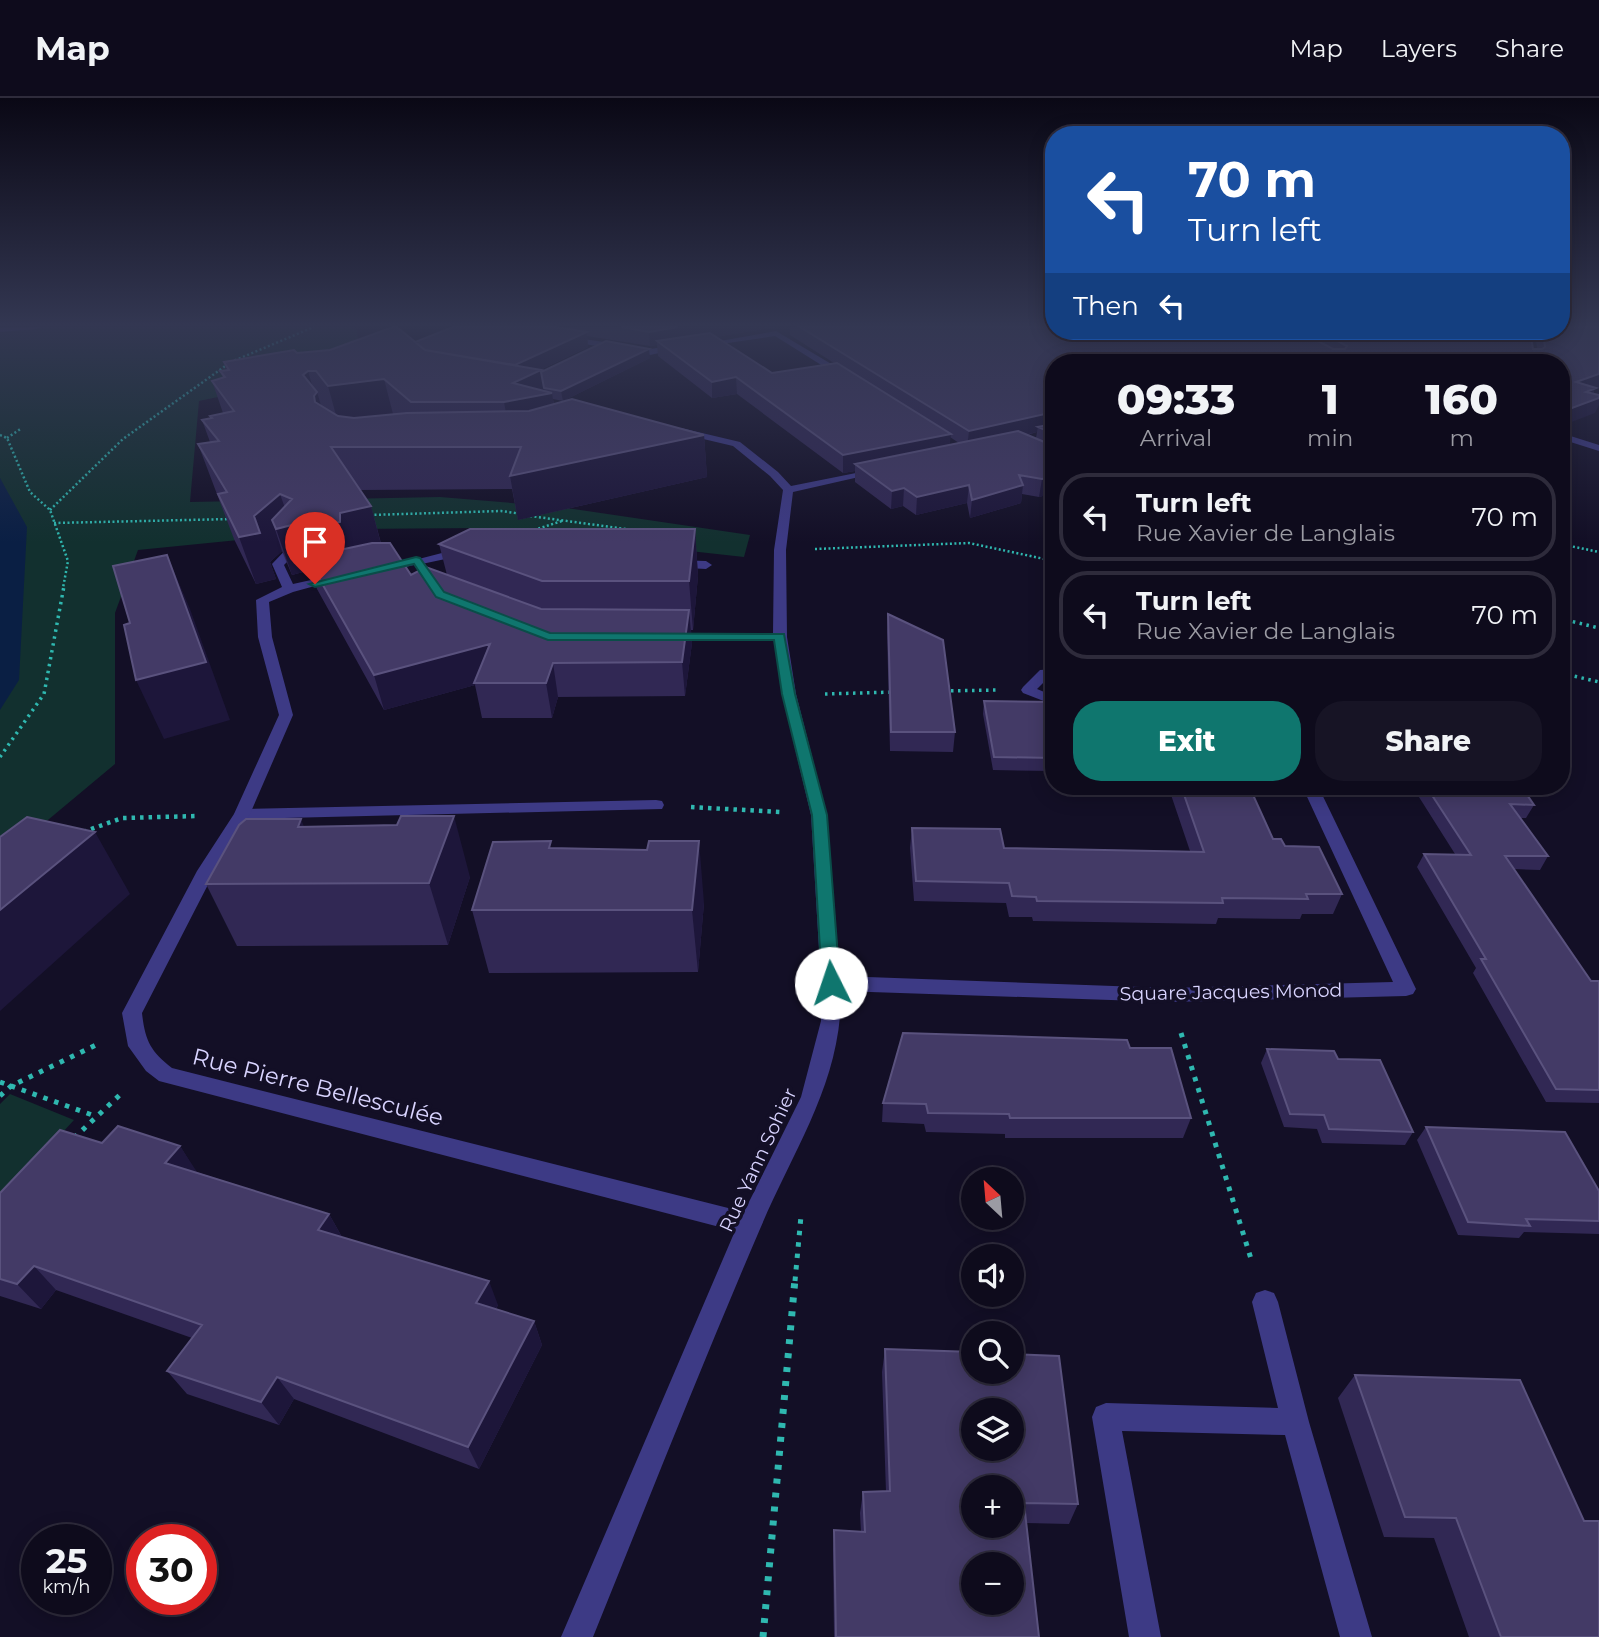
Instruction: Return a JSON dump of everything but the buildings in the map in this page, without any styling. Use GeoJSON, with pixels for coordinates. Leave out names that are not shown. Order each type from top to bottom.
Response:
{"type":"FeatureCollection","features":[{"type":"Feature","properties":{"kind":"street"},"geometry":{"type":"LineString","coordinates":[[669,429],[736,444],[774,474],[788,490],[885,470]]}},
{"type":"Feature","properties":{"kind":"street"},"geometry":{"type":"LineString","coordinates":[[1570,439],[1599,448]]}},
{"type":"Feature","properties":{"kind":"street","name":"Rue Yann Sohier"},"geometry":{"type":"LineString","coordinates":[[577,1637],[750,1224],[812,1097],[831,1021],[831,983],[819,815],[789,694],[780,637],[780,550],[788,490]]}},
{"type":"Feature","properties":{"kind":"street"},"geometry":{"type":"LineString","coordinates":[[289,589],[278,564],[298,544]]}},
{"type":"Feature","properties":{"kind":"street"},"geometry":{"type":"LineString","coordinates":[[133,1027],[132,1013],[206,871],[242,814],[286,715],[265,638],[262,600],[289,589],[480,548]]}},
{"type":"Feature","properties":{"kind":"street"},"geometry":{"type":"LineString","coordinates":[[416,561],[440,595]]}},
{"type":"Feature","properties":{"kind":"street"},"geometry":{"type":"LineString","coordinates":[[664,564],[706,565]]}},
{"type":"Feature","properties":{"kind":"street"},"geometry":{"type":"LineString","coordinates":[[657,637],[780,637]]}},
{"type":"Feature","properties":{"kind":"street"},"geometry":{"type":"LineString","coordinates":[[1045,673],[1028,690],[1045,697]]}},
{"type":"Feature","properties":{"kind":"street","name":"Square Jacques Monod"},"geometry":{"type":"LineString","coordinates":[[831,983],[1169,995],[1406,989],[1314,795]]}},
{"type":"Feature","properties":{"kind":"street"},"geometry":{"type":"LineString","coordinates":[[242,814],[656,805]]}},
{"type":"Feature","properties":{"kind":"street","name":"Rue Pierre Bellesculée"},"geometry":{"type":"LineString","coordinates":[[133,1027],[135,1040],[153,1065],[166,1075],[750,1224]]}},
{"type":"Feature","properties":{"kind":"street"},"geometry":{"type":"LineString","coordinates":[[1265,1303],[1295,1422],[1356,1637]]}},
{"type":"Feature","properties":{"kind":"street"},"geometry":{"type":"LineString","coordinates":[[1144,1637],[1106,1417],[1295,1422]]}},
{"type":"Feature","properties":{"kind":"path"},"geometry":{"type":"LineString","coordinates":[[50,510],[123,439],[179,399]]}},
{"type":"Feature","properties":{"kind":"path"},"geometry":{"type":"LineString","coordinates":[[7,438],[22,428]]}},
{"type":"Feature","properties":{"kind":"path"},"geometry":{"type":"LineString","coordinates":[[0,435],[7,438],[30,492],[50,510],[68,561],[44,694],[0,757]]}},
{"type":"Feature","properties":{"kind":"path"},"geometry":{"type":"LineString","coordinates":[[365,516],[501,512],[643,531]]}},
{"type":"Feature","properties":{"kind":"path"},"geometry":{"type":"LineString","coordinates":[[54,523],[243,519]]}},
{"type":"Feature","properties":{"kind":"path"},"geometry":{"type":"LineString","coordinates":[[480,548],[563,520]]}},
{"type":"Feature","properties":{"kind":"path"},"geometry":{"type":"LineString","coordinates":[[780,550],[969,543],[1045,559]]}},
{"type":"Feature","properties":{"kind":"path"},"geometry":{"type":"LineString","coordinates":[[1570,546],[1599,552]]}},
{"type":"Feature","properties":{"kind":"path"},"geometry":{"type":"LineString","coordinates":[[1570,621],[1599,628]]}},
{"type":"Feature","properties":{"kind":"path"},"geometry":{"type":"LineString","coordinates":[[1570,675],[1599,682]]}},
{"type":"Feature","properties":{"kind":"path"},"geometry":{"type":"LineString","coordinates":[[935,692],[1028,690]]}},
{"type":"Feature","properties":{"kind":"path"},"geometry":{"type":"LineString","coordinates":[[789,694],[895,692]]}},
{"type":"Feature","properties":{"kind":"path"},"geometry":{"type":"LineString","coordinates":[[728,808],[819,815]]}},
{"type":"Feature","properties":{"kind":"path"},"geometry":{"type":"LineString","coordinates":[[78,833],[122,818],[242,814]]}},
{"type":"Feature","properties":{"kind":"path"},"geometry":{"type":"LineString","coordinates":[[1169,995],[1265,1303]]}},
{"type":"Feature","properties":{"kind":"path"},"geometry":{"type":"LineString","coordinates":[[0,1096],[11,1086],[133,1027]]}},
{"type":"Feature","properties":{"kind":"path"},"geometry":{"type":"LineString","coordinates":[[0,1083],[95,1116],[66,1147]]}},
{"type":"Feature","properties":{"kind":"path"},"geometry":{"type":"LineString","coordinates":[[763,1637],[802,1208]]}},
{"type":"Feature","properties":{"kind":"green space"},"geometry":{"type":"Polygon","coordinates":[[[0,399],[209,399],[199,401],[190,502],[440,497],[560,507],[750,535],[744,557],[481,528],[348,529],[138,550],[115,613],[115,764],[0,860],[0,399]]]}},
{"type":"Feature","properties":{"kind":"green space"},"geometry":{"type":"Polygon","coordinates":[[[10,1094],[74,1120],[0,1200],[0,1104],[10,1094]]]}},
{"type":"Feature","properties":{"kind":"water"},"geometry":{"type":"Polygon","coordinates":[[[0,478],[27,527],[19,680],[0,710],[0,478]]]}},
{"type":"Feature","properties":{"kind":"route"},"geometry":{"type":"LineString","coordinates":[[315,584],[416,561],[440,595],[548,636],[780,637],[789,694],[819,815],[831,983]]}}]}
